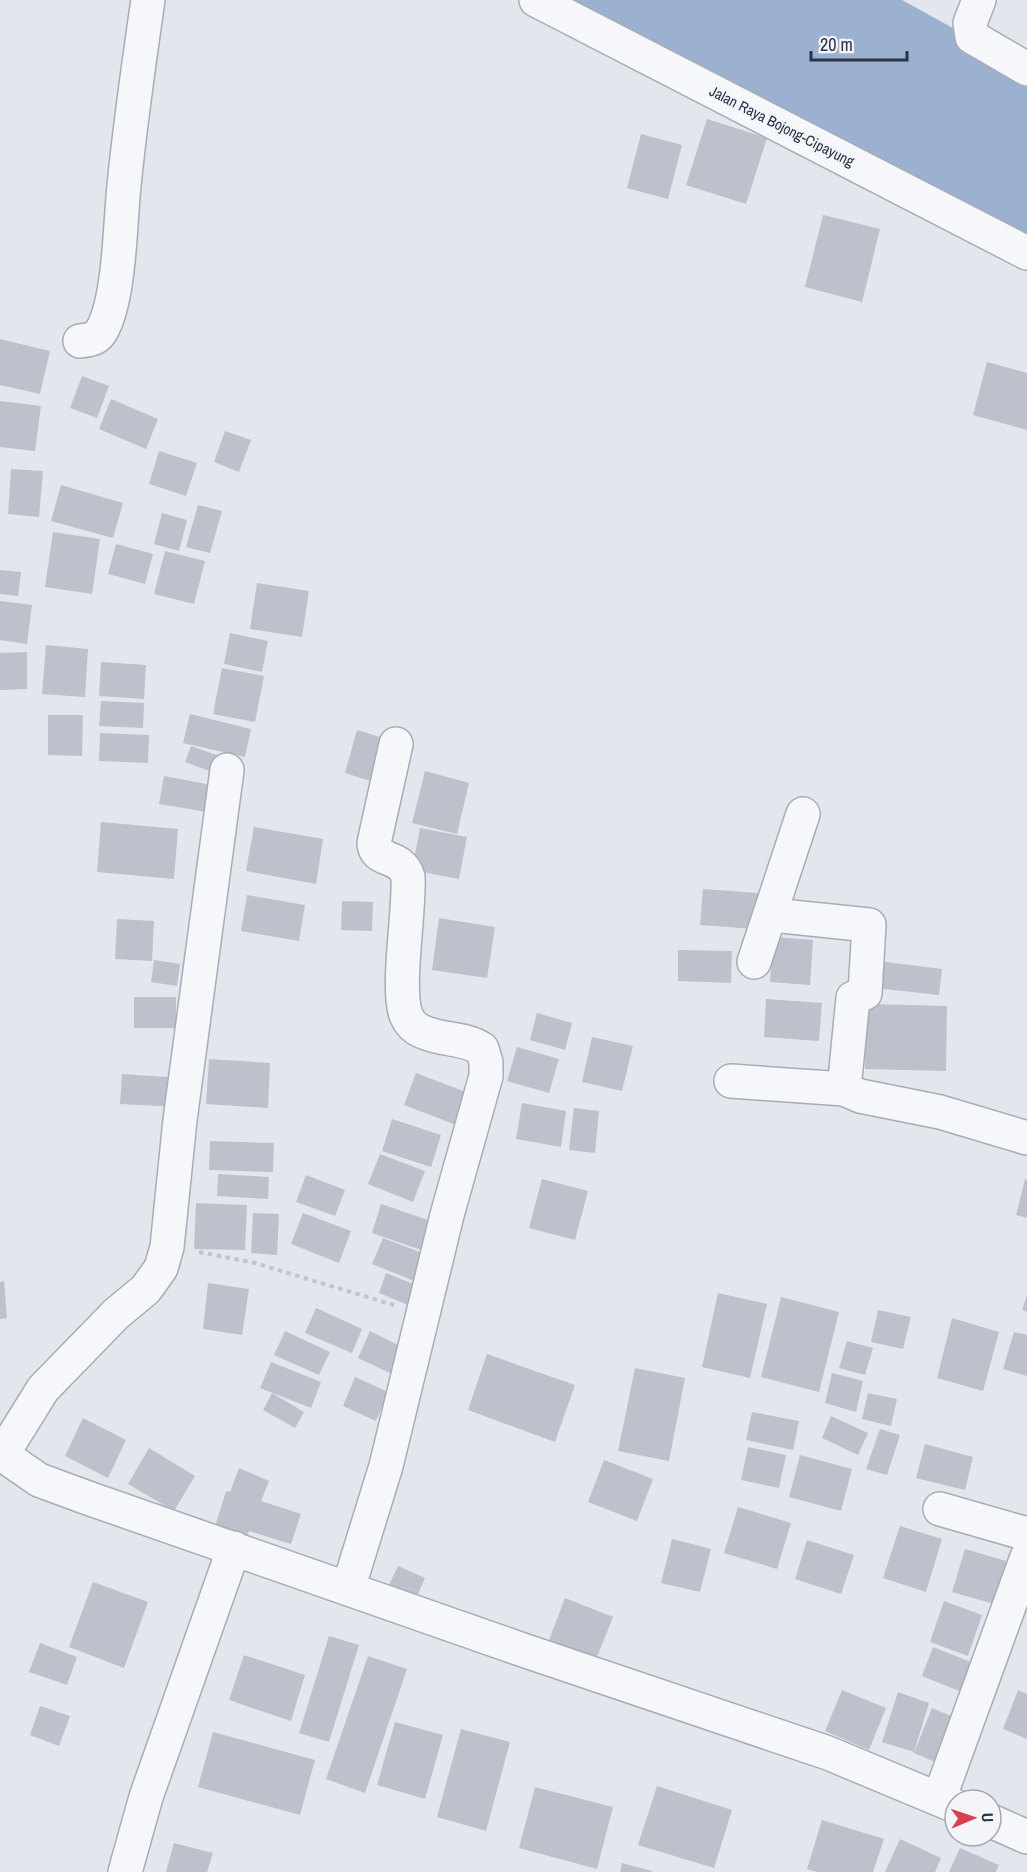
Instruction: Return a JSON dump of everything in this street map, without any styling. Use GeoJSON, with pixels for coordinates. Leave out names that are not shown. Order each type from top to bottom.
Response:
{"type":"FeatureCollection","features":[{"type":"Feature","properties":{"kind":"street"},"geometry":{"type":"LineString","coordinates":[[80,341],[91,340],[99,335],[107,318],[120,249],[124,187],[148,0]]}},
{"type":"Feature","properties":{"kind":"street","name":"Jalan Raya Bojong-Cipayung"},"geometry":{"type":"LineString","coordinates":[[536,0],[1027,253]]}},
{"type":"Feature","properties":{"kind":"street"},"geometry":{"type":"LineString","coordinates":[[979,0],[970,23],[972,37],[1027,69]]}},
{"type":"Feature","properties":{"kind":"street"},"geometry":{"type":"LineString","coordinates":[[348,1589],[386,1467],[447,1215],[478,1110],[486,1062],[483,1049],[471,1042],[423,1032],[412,1025],[406,1013],[404,974],[408,877],[405,867],[397,861],[378,855],[374,850],[396,744]]}},
{"type":"Feature","properties":{"kind":"street"},"geometry":{"type":"LineString","coordinates":[[227,770],[162,1268],[146,1289],[116,1314],[43,1389],[1,1454],[39,1480],[348,1589],[828,1753],[943,1800]]}},
{"type":"Feature","properties":{"kind":"street"},"geometry":{"type":"LineString","coordinates":[[754,962],[772,915],[803,814]]}},
{"type":"Feature","properties":{"kind":"street"},"geometry":{"type":"LineString","coordinates":[[772,915],[868,925],[865,993],[853,998],[844,1089]]}},
{"type":"Feature","properties":{"kind":"street"},"geometry":{"type":"LineString","coordinates":[[731,1081],[844,1089],[860,1096],[940,1113],[1027,1138]]}},
{"type":"Feature","properties":{"kind":"street"},"geometry":{"type":"LineString","coordinates":[[940,1509],[1027,1534]]}},
{"type":"Feature","properties":{"kind":"street"},"geometry":{"type":"LineString","coordinates":[[125,1872],[146,1797],[234,1548]]}},
{"type":"Feature","properties":{"kind":"street"},"geometry":{"type":"LineString","coordinates":[[952,1788],[1027,1557]]}},
{"type":"Feature","properties":{"kind":"street"},"geometry":{"type":"LineString","coordinates":[[1003,1826],[1027,1837]]}},
{"type":"Feature","properties":{"kind":"path"},"geometry":{"type":"LineString","coordinates":[[166,1247],[255,1263],[423,1315]]}},
{"type":"Feature","properties":{"kind":"water"},"geometry":{"type":"Polygon","coordinates":[[[524,0],[902,0],[1027,69],[1027,256],[524,0]]]}},
{"type":"Feature","properties":{"kind":"building"},"geometry":{"type":"Polygon","coordinates":[[[707,119],[767,138],[746,204],[686,185],[707,119]]]}},
{"type":"Feature","properties":{"kind":"building"},"geometry":{"type":"Polygon","coordinates":[[[641,134],[682,145],[668,199],[627,188],[641,134]]]}},
{"type":"Feature","properties":{"kind":"building"},"geometry":{"type":"Polygon","coordinates":[[[823,215],[880,229],[862,302],[805,287],[823,215]]]}},
{"type":"Feature","properties":{"kind":"building"},"geometry":{"type":"Polygon","coordinates":[[[0,339],[50,351],[40,394],[0,385],[0,339]]]}},
{"type":"Feature","properties":{"kind":"building"},"geometry":{"type":"Polygon","coordinates":[[[987,362],[1027,373],[1027,430],[973,415],[987,362]]]}},
{"type":"Feature","properties":{"kind":"building"},"geometry":{"type":"Polygon","coordinates":[[[82,376],[109,386],[97,418],[70,408],[82,376]]]}},
{"type":"Feature","properties":{"kind":"building"},"geometry":{"type":"Polygon","coordinates":[[[111,399],[158,419],[146,449],[99,429],[111,399]]]}},
{"type":"Feature","properties":{"kind":"building"},"geometry":{"type":"Polygon","coordinates":[[[0,401],[41,406],[35,451],[0,447],[0,401]]]}},
{"type":"Feature","properties":{"kind":"building"},"geometry":{"type":"Polygon","coordinates":[[[225,431],[251,440],[239,472],[214,462],[225,431]]]}},
{"type":"Feature","properties":{"kind":"building"},"geometry":{"type":"Polygon","coordinates":[[[159,451],[197,463],[186,496],[149,484],[159,451]]]}},
{"type":"Feature","properties":{"kind":"building"},"geometry":{"type":"Polygon","coordinates":[[[11,469],[43,471],[39,517],[8,514],[11,469]]]}},
{"type":"Feature","properties":{"kind":"building"},"geometry":{"type":"Polygon","coordinates":[[[61,485],[123,503],[113,538],[51,521],[61,485]]]}},
{"type":"Feature","properties":{"kind":"building"},"geometry":{"type":"Polygon","coordinates":[[[198,505],[222,511],[210,553],[186,547],[198,505]]]}},
{"type":"Feature","properties":{"kind":"building"},"geometry":{"type":"Polygon","coordinates":[[[162,513],[187,520],[179,551],[154,544],[162,513]]]}},
{"type":"Feature","properties":{"kind":"building"},"geometry":{"type":"Polygon","coordinates":[[[53,532],[100,539],[92,594],[45,587],[53,532]]]}},
{"type":"Feature","properties":{"kind":"building"},"geometry":{"type":"Polygon","coordinates":[[[116,544],[153,554],[145,584],[108,574],[116,544]]]}},
{"type":"Feature","properties":{"kind":"building"},"geometry":{"type":"Polygon","coordinates":[[[165,551],[205,561],[194,604],[154,594],[165,551]]]}},
{"type":"Feature","properties":{"kind":"building"},"geometry":{"type":"Polygon","coordinates":[[[0,570],[21,572],[18,596],[0,594],[0,570]]]}},
{"type":"Feature","properties":{"kind":"building"},"geometry":{"type":"Polygon","coordinates":[[[257,583],[309,591],[302,637],[250,629],[257,583]]]}},
{"type":"Feature","properties":{"kind":"building"},"geometry":{"type":"Polygon","coordinates":[[[0,601],[32,605],[27,644],[0,640],[0,601]]]}},
{"type":"Feature","properties":{"kind":"building"},"geometry":{"type":"Polygon","coordinates":[[[230,633],[268,641],[262,672],[224,664],[230,633]]]}},
{"type":"Feature","properties":{"kind":"building"},"geometry":{"type":"Polygon","coordinates":[[[46,645],[88,649],[85,697],[42,694],[46,645]]]}},
{"type":"Feature","properties":{"kind":"building"},"geometry":{"type":"Polygon","coordinates":[[[27,652],[27,689],[0,690],[0,653],[27,652]]]}},
{"type":"Feature","properties":{"kind":"building"},"geometry":{"type":"Polygon","coordinates":[[[101,662],[146,665],[144,699],[99,696],[101,662]]]}},
{"type":"Feature","properties":{"kind":"building"},"geometry":{"type":"Polygon","coordinates":[[[222,668],[264,676],[255,722],[213,714],[222,668]]]}},
{"type":"Feature","properties":{"kind":"building"},"geometry":{"type":"Polygon","coordinates":[[[101,701],[144,703],[143,728],[99,726],[101,701]]]}},
{"type":"Feature","properties":{"kind":"building"},"geometry":{"type":"Polygon","coordinates":[[[190,714],[251,729],[245,757],[183,743],[190,714]]]}},
{"type":"Feature","properties":{"kind":"building"},"geometry":{"type":"Polygon","coordinates":[[[48,715],[83,715],[82,756],[48,755],[48,715]]]}},
{"type":"Feature","properties":{"kind":"building"},"geometry":{"type":"Polygon","coordinates":[[[357,730],[393,741],[380,784],[345,773],[357,730]]]}},
{"type":"Feature","properties":{"kind":"building"},"geometry":{"type":"Polygon","coordinates":[[[100,733],[149,735],[148,763],[99,761],[100,733]]]}},
{"type":"Feature","properties":{"kind":"building"},"geometry":{"type":"Polygon","coordinates":[[[191,746],[225,758],[220,775],[185,762],[191,746]]]}},
{"type":"Feature","properties":{"kind":"building"},"geometry":{"type":"Polygon","coordinates":[[[425,771],[469,783],[457,834],[412,823],[425,771]]]}},
{"type":"Feature","properties":{"kind":"building"},"geometry":{"type":"Polygon","coordinates":[[[164,776],[217,786],[213,813],[159,804],[164,776]]]}},
{"type":"Feature","properties":{"kind":"building"},"geometry":{"type":"Polygon","coordinates":[[[101,822],[178,829],[174,879],[97,872],[101,822]]]}},
{"type":"Feature","properties":{"kind":"building"},"geometry":{"type":"Polygon","coordinates":[[[254,827],[323,839],[316,884],[246,871],[254,827]]]}},
{"type":"Feature","properties":{"kind":"building"},"geometry":{"type":"Polygon","coordinates":[[[420,828],[467,837],[459,879],[412,870],[420,828]]]}},
{"type":"Feature","properties":{"kind":"building"},"geometry":{"type":"Polygon","coordinates":[[[703,889],[758,893],[755,929],[700,925],[703,889]]]}},
{"type":"Feature","properties":{"kind":"building"},"geometry":{"type":"Polygon","coordinates":[[[247,895],[305,905],[299,941],[241,931],[247,895]]]}},
{"type":"Feature","properties":{"kind":"building"},"geometry":{"type":"Polygon","coordinates":[[[342,901],[373,902],[372,931],[341,930],[342,901]]]}},
{"type":"Feature","properties":{"kind":"building"},"geometry":{"type":"Polygon","coordinates":[[[439,918],[495,927],[487,978],[432,970],[439,918]]]}},
{"type":"Feature","properties":{"kind":"building"},"geometry":{"type":"Polygon","coordinates":[[[117,919],[154,921],[152,961],[115,959],[117,919]]]}},
{"type":"Feature","properties":{"kind":"building"},"geometry":{"type":"Polygon","coordinates":[[[773,937],[813,940],[810,985],[770,982],[773,937]]]}},
{"type":"Feature","properties":{"kind":"building"},"geometry":{"type":"Polygon","coordinates":[[[678,950],[732,951],[731,983],[678,981],[678,950]]]}},
{"type":"Feature","properties":{"kind":"building"},"geometry":{"type":"Polygon","coordinates":[[[154,960],[180,964],[177,986],[151,982],[154,960]]]}},
{"type":"Feature","properties":{"kind":"building"},"geometry":{"type":"Polygon","coordinates":[[[878,961],[942,969],[939,995],[875,988],[878,961]]]}},
{"type":"Feature","properties":{"kind":"building"},"geometry":{"type":"Polygon","coordinates":[[[134,997],[176,997],[176,1028],[134,1028],[134,997]]]}},
{"type":"Feature","properties":{"kind":"building"},"geometry":{"type":"Polygon","coordinates":[[[766,999],[822,1003],[819,1041],[764,1037],[766,999]]]}},
{"type":"Feature","properties":{"kind":"building"},"geometry":{"type":"Polygon","coordinates":[[[866,1004],[947,1006],[946,1071],[865,1069],[866,1004]]]}},
{"type":"Feature","properties":{"kind":"building"},"geometry":{"type":"Polygon","coordinates":[[[537,1013],[572,1023],[565,1050],[530,1040],[537,1013]]]}},
{"type":"Feature","properties":{"kind":"building"},"geometry":{"type":"Polygon","coordinates":[[[592,1037],[633,1046],[622,1091],[582,1082],[592,1037]]]}},
{"type":"Feature","properties":{"kind":"building"},"geometry":{"type":"Polygon","coordinates":[[[517,1047],[559,1059],[549,1093],[507,1081],[517,1047]]]}},
{"type":"Feature","properties":{"kind":"building"},"geometry":{"type":"Polygon","coordinates":[[[209,1059],[270,1063],[268,1108],[206,1104],[209,1059]]]}},
{"type":"Feature","properties":{"kind":"building"},"geometry":{"type":"Polygon","coordinates":[[[416,1073],[471,1094],[459,1126],[404,1105],[416,1073]]]}},
{"type":"Feature","properties":{"kind":"building"},"geometry":{"type":"Polygon","coordinates":[[[122,1074],[181,1078],[179,1107],[120,1104],[122,1074]]]}},
{"type":"Feature","properties":{"kind":"building"},"geometry":{"type":"Polygon","coordinates":[[[522,1103],[566,1111],[561,1147],[516,1139],[522,1103]]]}},
{"type":"Feature","properties":{"kind":"building"},"geometry":{"type":"Polygon","coordinates":[[[574,1108],[599,1111],[595,1153],[569,1150],[574,1108]]]}},
{"type":"Feature","properties":{"kind":"building"},"geometry":{"type":"Polygon","coordinates":[[[392,1119],[441,1135],[431,1167],[382,1151],[392,1119]]]}},
{"type":"Feature","properties":{"kind":"building"},"geometry":{"type":"Polygon","coordinates":[[[210,1141],[274,1143],[273,1172],[209,1170],[210,1141]]]}},
{"type":"Feature","properties":{"kind":"building"},"geometry":{"type":"Polygon","coordinates":[[[380,1154],[425,1171],[413,1202],[368,1184],[380,1154]]]}},
{"type":"Feature","properties":{"kind":"building"},"geometry":{"type":"Polygon","coordinates":[[[218,1174],[269,1177],[268,1199],[217,1196],[218,1174]]]}},
{"type":"Feature","properties":{"kind":"building"},"geometry":{"type":"Polygon","coordinates":[[[306,1175],[345,1190],[335,1216],[296,1202],[306,1175]]]}},
{"type":"Feature","properties":{"kind":"building"},"geometry":{"type":"Polygon","coordinates":[[[542,1179],[588,1191],[575,1240],[529,1228],[542,1179]]]}},
{"type":"Feature","properties":{"kind":"building"},"geometry":{"type":"Polygon","coordinates":[[[1025,1179],[1027,1180],[1027,1218],[1016,1215],[1025,1179]]]}},
{"type":"Feature","properties":{"kind":"building"},"geometry":{"type":"Polygon","coordinates":[[[196,1203],[247,1205],[245,1250],[194,1249],[196,1203]]]}},
{"type":"Feature","properties":{"kind":"building"},"geometry":{"type":"Polygon","coordinates":[[[381,1204],[437,1223],[427,1252],[372,1233],[381,1204]]]}},
{"type":"Feature","properties":{"kind":"building"},"geometry":{"type":"Polygon","coordinates":[[[253,1213],[279,1214],[277,1255],[251,1253],[253,1213]]]}},
{"type":"Feature","properties":{"kind":"building"},"geometry":{"type":"Polygon","coordinates":[[[303,1213],[351,1231],[339,1263],[291,1244],[303,1213]]]}},
{"type":"Feature","properties":{"kind":"building"},"geometry":{"type":"Polygon","coordinates":[[[383,1238],[430,1256],[419,1283],[372,1264],[383,1238]]]}},
{"type":"Feature","properties":{"kind":"building"},"geometry":{"type":"Polygon","coordinates":[[[386,1273],[421,1287],[413,1307],[379,1293],[386,1273]]]}},
{"type":"Feature","properties":{"kind":"building"},"geometry":{"type":"Polygon","coordinates":[[[4,1281],[7,1318],[0,1319],[0,1282],[4,1281]]]}},
{"type":"Feature","properties":{"kind":"building"},"geometry":{"type":"Polygon","coordinates":[[[208,1283],[249,1289],[242,1335],[203,1329],[208,1283]]]}},
{"type":"Feature","properties":{"kind":"building"},"geometry":{"type":"Polygon","coordinates":[[[718,1293],[767,1304],[750,1378],[702,1367],[718,1293]]]}},
{"type":"Feature","properties":{"kind":"building"},"geometry":{"type":"Polygon","coordinates":[[[1027,1295],[1027,1312],[1022,1310],[1027,1295]]]}},
{"type":"Feature","properties":{"kind":"building"},"geometry":{"type":"Polygon","coordinates":[[[781,1297],[839,1312],[819,1392],[761,1377],[781,1297]]]}},
{"type":"Feature","properties":{"kind":"building"},"geometry":{"type":"Polygon","coordinates":[[[316,1308],[362,1329],[352,1353],[305,1333],[316,1308]]]}},
{"type":"Feature","properties":{"kind":"building"},"geometry":{"type":"Polygon","coordinates":[[[878,1310],[911,1317],[903,1349],[871,1342],[878,1310]]]}},
{"type":"Feature","properties":{"kind":"building"},"geometry":{"type":"Polygon","coordinates":[[[952,1318],[999,1332],[983,1391],[937,1378],[952,1318]]]}},
{"type":"Feature","properties":{"kind":"building"},"geometry":{"type":"Polygon","coordinates":[[[285,1331],[330,1352],[319,1375],[274,1355],[285,1331]]]}},
{"type":"Feature","properties":{"kind":"building"},"geometry":{"type":"Polygon","coordinates":[[[370,1331],[406,1349],[394,1375],[358,1358],[370,1331]]]}},
{"type":"Feature","properties":{"kind":"building"},"geometry":{"type":"Polygon","coordinates":[[[1014,1332],[1027,1335],[1027,1376],[1003,1369],[1014,1332]]]}},
{"type":"Feature","properties":{"kind":"building"},"geometry":{"type":"Polygon","coordinates":[[[847,1341],[873,1348],[865,1375],[839,1368],[847,1341]]]}},
{"type":"Feature","properties":{"kind":"building"},"geometry":{"type":"Polygon","coordinates":[[[487,1354],[575,1385],[555,1442],[468,1410],[487,1354]]]}},
{"type":"Feature","properties":{"kind":"building"},"geometry":{"type":"Polygon","coordinates":[[[271,1362],[321,1382],[311,1408],[260,1388],[271,1362]]]}},
{"type":"Feature","properties":{"kind":"building"},"geometry":{"type":"Polygon","coordinates":[[[635,1368],[685,1378],[669,1461],[618,1451],[635,1368]]]}},
{"type":"Feature","properties":{"kind":"building"},"geometry":{"type":"Polygon","coordinates":[[[832,1373],[863,1381],[856,1412],[825,1403],[832,1373]]]}},
{"type":"Feature","properties":{"kind":"building"},"geometry":{"type":"Polygon","coordinates":[[[355,1377],[388,1392],[376,1421],[343,1406],[355,1377]]]}},
{"type":"Feature","properties":{"kind":"building"},"geometry":{"type":"Polygon","coordinates":[[[272,1393],[304,1412],[295,1428],[263,1410],[272,1393]]]}},
{"type":"Feature","properties":{"kind":"building"},"geometry":{"type":"Polygon","coordinates":[[[868,1393],[897,1399],[891,1426],[862,1419],[868,1393]]]}},
{"type":"Feature","properties":{"kind":"building"},"geometry":{"type":"Polygon","coordinates":[[[752,1412],[799,1421],[793,1450],[746,1440],[752,1412]]]}},
{"type":"Feature","properties":{"kind":"building"},"geometry":{"type":"Polygon","coordinates":[[[831,1416],[868,1433],[858,1455],[822,1438],[831,1416]]]}},
{"type":"Feature","properties":{"kind":"building"},"geometry":{"type":"Polygon","coordinates":[[[83,1418],[126,1440],[108,1478],[65,1456],[83,1418]]]}},
{"type":"Feature","properties":{"kind":"building"},"geometry":{"type":"Polygon","coordinates":[[[880,1429],[900,1435],[887,1475],[866,1469],[880,1429]]]}},
{"type":"Feature","properties":{"kind":"building"},"geometry":{"type":"Polygon","coordinates":[[[925,1444],[973,1457],[965,1490],[916,1478],[925,1444]]]}},
{"type":"Feature","properties":{"kind":"building"},"geometry":{"type":"Polygon","coordinates":[[[748,1447],[786,1455],[779,1488],[741,1480],[748,1447]]]}},
{"type":"Feature","properties":{"kind":"building"},"geometry":{"type":"Polygon","coordinates":[[[149,1448],[195,1476],[174,1511],[128,1484],[149,1448]]]}},
{"type":"Feature","properties":{"kind":"building"},"geometry":{"type":"Polygon","coordinates":[[[800,1455],[852,1469],[841,1511],[789,1497],[800,1455]]]}},
{"type":"Feature","properties":{"kind":"building"},"geometry":{"type":"Polygon","coordinates":[[[604,1460],[653,1479],[637,1521],[588,1502],[604,1460]]]}},
{"type":"Feature","properties":{"kind":"building"},"geometry":{"type":"Polygon","coordinates":[[[239,1468],[269,1481],[261,1501],[301,1514],[291,1544],[249,1531],[244,1545],[213,1533],[226,1491],[230,1492],[239,1468]]]}},
{"type":"Feature","properties":{"kind":"building"},"geometry":{"type":"Polygon","coordinates":[[[738,1507],[791,1523],[777,1569],[724,1553],[738,1507]]]}},
{"type":"Feature","properties":{"kind":"building"},"geometry":{"type":"Polygon","coordinates":[[[900,1526],[942,1539],[926,1592],[883,1578],[900,1526]]]}},
{"type":"Feature","properties":{"kind":"building"},"geometry":{"type":"Polygon","coordinates":[[[672,1539],[711,1549],[700,1592],[661,1583],[672,1539]]]}},
{"type":"Feature","properties":{"kind":"building"},"geometry":{"type":"Polygon","coordinates":[[[807,1540],[854,1555],[841,1594],[795,1579],[807,1540]]]}},
{"type":"Feature","properties":{"kind":"building"},"geometry":{"type":"Polygon","coordinates":[[[965,1549],[1006,1561],[994,1604],[952,1592],[965,1549]]]}},
{"type":"Feature","properties":{"kind":"building"},"geometry":{"type":"Polygon","coordinates":[[[398,1566],[425,1578],[417,1597],[389,1585],[398,1566]]]}},
{"type":"Feature","properties":{"kind":"building"},"geometry":{"type":"Polygon","coordinates":[[[93,1582],[148,1602],[124,1668],[69,1647],[93,1582]]]}},
{"type":"Feature","properties":{"kind":"building"},"geometry":{"type":"Polygon","coordinates":[[[565,1598],[613,1617],[595,1662],[548,1643],[565,1598]]]}},
{"type":"Feature","properties":{"kind":"building"},"geometry":{"type":"Polygon","coordinates":[[[944,1601],[982,1615],[968,1656],[930,1642],[944,1601]]]}},
{"type":"Feature","properties":{"kind":"building"},"geometry":{"type":"Polygon","coordinates":[[[329,1636],[359,1645],[329,1742],[299,1733],[329,1636]]]}},
{"type":"Feature","properties":{"kind":"building"},"geometry":{"type":"Polygon","coordinates":[[[40,1643],[77,1657],[67,1685],[29,1672],[40,1643]]]}},
{"type":"Feature","properties":{"kind":"building"},"geometry":{"type":"Polygon","coordinates":[[[933,1647],[981,1666],[969,1695],[922,1676],[933,1647]]]}},
{"type":"Feature","properties":{"kind":"building"},"geometry":{"type":"Polygon","coordinates":[[[244,1655],[305,1675],[291,1721],[229,1700],[244,1655]]]}},
{"type":"Feature","properties":{"kind":"building"},"geometry":{"type":"Polygon","coordinates":[[[368,1656],[407,1669],[365,1793],[326,1779],[368,1656]]]}},
{"type":"Feature","properties":{"kind":"building"},"geometry":{"type":"Polygon","coordinates":[[[842,1690],[886,1708],[869,1750],[825,1731],[842,1690]]]}},
{"type":"Feature","properties":{"kind":"building"},"geometry":{"type":"Polygon","coordinates":[[[1018,1690],[1027,1694],[1027,1739],[1003,1729],[1018,1690]]]}},
{"type":"Feature","properties":{"kind":"building"},"geometry":{"type":"Polygon","coordinates":[[[898,1692],[929,1703],[914,1752],[882,1742],[898,1692]]]}},
{"type":"Feature","properties":{"kind":"building"},"geometry":{"type":"Polygon","coordinates":[[[40,1706],[70,1716],[59,1746],[30,1735],[40,1706]]]}},
{"type":"Feature","properties":{"kind":"building"},"geometry":{"type":"Polygon","coordinates":[[[932,1708],[968,1723],[949,1768],[914,1753],[932,1708]]]}},
{"type":"Feature","properties":{"kind":"building"},"geometry":{"type":"Polygon","coordinates":[[[395,1722],[443,1735],[425,1799],[377,1785],[395,1722]]]}},
{"type":"Feature","properties":{"kind":"building"},"geometry":{"type":"Polygon","coordinates":[[[461,1729],[510,1742],[486,1831],[437,1817],[461,1729]]]}},
{"type":"Feature","properties":{"kind":"building"},"geometry":{"type":"Polygon","coordinates":[[[213,1732],[315,1760],[300,1815],[198,1787],[213,1732]]]}},
{"type":"Feature","properties":{"kind":"building"},"geometry":{"type":"Polygon","coordinates":[[[657,1786],[732,1810],[714,1868],[638,1845],[657,1786]]]}},
{"type":"Feature","properties":{"kind":"building"},"geometry":{"type":"Polygon","coordinates":[[[535,1787],[613,1807],[597,1869],[519,1848],[535,1787]]]}},
{"type":"Feature","properties":{"kind":"building"},"geometry":{"type":"Polygon","coordinates":[[[822,1820],[884,1839],[873,1872],[817,1872],[807,1869],[822,1820]]]}},
{"type":"Feature","properties":{"kind":"building"},"geometry":{"type":"Polygon","coordinates":[[[900,1839],[941,1858],[935,1872],[885,1872],[900,1839]]]}},
{"type":"Feature","properties":{"kind":"building"},"geometry":{"type":"Polygon","coordinates":[[[174,1843],[213,1853],[207,1872],[166,1872],[174,1843]]]}},
{"type":"Feature","properties":{"kind":"building"},"geometry":{"type":"Polygon","coordinates":[[[960,1848],[999,1865],[996,1872],[949,1872],[960,1848]]]}},
{"type":"Feature","properties":{"kind":"building"},"geometry":{"type":"Polygon","coordinates":[[[622,1863],[652,1871],[652,1872],[620,1872],[622,1863]]]}}]}
